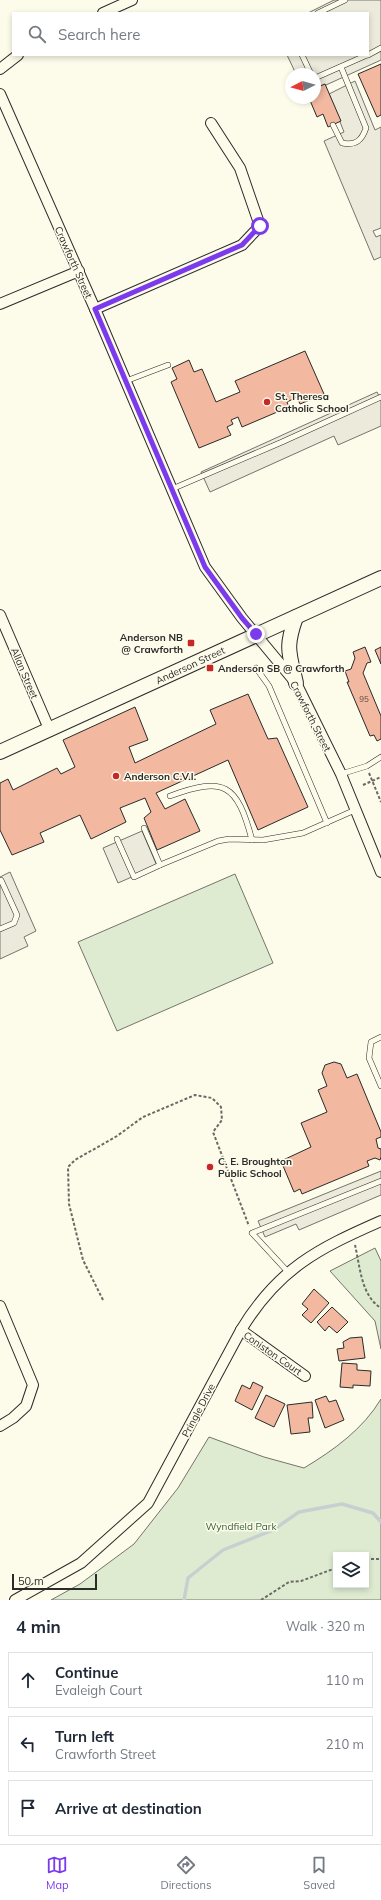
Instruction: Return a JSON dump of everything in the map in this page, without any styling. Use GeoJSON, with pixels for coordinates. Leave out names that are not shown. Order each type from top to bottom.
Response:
{"type":"FeatureCollection","features":[{"type":"Feature","properties":{"kind":"main road","name":"Anderson Street"},"geometry":{"type":"LineString","coordinates":[[0,752],[50,731],[256,634],[381,578]]}},
{"type":"Feature","properties":{"kind":"main road"},"geometry":{"type":"LineString","coordinates":[[296,617],[289,638],[288,647],[296,683]]}},
{"type":"Feature","properties":{"kind":"street"},"geometry":{"type":"LineString","coordinates":[[105,12],[132,0]]}},
{"type":"Feature","properties":{"kind":"street"},"geometry":{"type":"LineString","coordinates":[[0,69],[17,56]]}},
{"type":"Feature","properties":{"kind":"street","name":"Crawforth Street"},"geometry":{"type":"LineString","coordinates":[[0,94],[79,271],[205,567],[242,618],[296,683],[340,774],[381,872]]}},
{"type":"Feature","properties":{"kind":"street"},"geometry":{"type":"LineString","coordinates":[[95,309],[242,245],[260,226],[240,168],[211,123]]}},
{"type":"Feature","properties":{"kind":"street"},"geometry":{"type":"LineString","coordinates":[[0,304],[79,271]]}},
{"type":"Feature","properties":{"kind":"street","name":"Allan Street"},"geometry":{"type":"LineString","coordinates":[[0,615],[50,731]]}},
{"type":"Feature","properties":{"kind":"street","name":"Pringle Drive"},"geometry":{"type":"LineString","coordinates":[[15,1600],[81,1563],[148,1503],[241,1330],[269,1290],[288,1272],[326,1247],[381,1221]]}},
{"type":"Feature","properties":{"kind":"street"},"geometry":{"type":"LineString","coordinates":[[0,1306],[33,1385],[26,1406],[13,1418],[0,1426]]}},
{"type":"Feature","properties":{"kind":"street","name":"Coniston Court"},"geometry":{"type":"LineString","coordinates":[[241,1330],[305,1376]]}},
{"type":"Feature","properties":{"kind":"lane"},"geometry":{"type":"LineString","coordinates":[[320,12],[345,0]]}},
{"type":"Feature","properties":{"kind":"lane"},"geometry":{"type":"LineString","coordinates":[[369,54],[381,48]]}},
{"type":"Feature","properties":{"kind":"lane"},"geometry":{"type":"LineString","coordinates":[[302,56],[308,68]]}},
{"type":"Feature","properties":{"kind":"lane"},"geometry":{"type":"LineString","coordinates":[[321,75],[366,56]]}},
{"type":"Feature","properties":{"kind":"lane"},"geometry":{"type":"LineString","coordinates":[[333,125],[342,143],[348,144],[356,143],[363,138],[366,128],[341,67]]}},
{"type":"Feature","properties":{"kind":"lane"},"geometry":{"type":"LineString","coordinates":[[126,381],[168,365]]}},
{"type":"Feature","properties":{"kind":"lane"},"geometry":{"type":"LineString","coordinates":[[172,489],[282,442],[381,397]]}},
{"type":"Feature","properties":{"kind":"lane"},"geometry":{"type":"LineString","coordinates":[[256,668],[269,686],[327,822]]}},
{"type":"Feature","properties":{"kind":"lane"},"geometry":{"type":"LineString","coordinates":[[340,774],[366,766],[381,757]]}},
{"type":"Feature","properties":{"kind":"lane"},"geometry":{"type":"LineString","coordinates":[[170,796],[202,786],[213,785],[230,791],[241,807],[252,840]]}},
{"type":"Feature","properties":{"kind":"lane"},"geometry":{"type":"LineString","coordinates":[[117,839],[134,877],[218,841],[229,839],[263,840],[292,836],[355,810]]}},
{"type":"Feature","properties":{"kind":"lane"},"geometry":{"type":"LineString","coordinates":[[144,828],[160,865]]}},
{"type":"Feature","properties":{"kind":"lane"},"geometry":{"type":"LineString","coordinates":[[0,929],[14,923],[17,915],[2,880]]}},
{"type":"Feature","properties":{"kind":"lane"},"geometry":{"type":"LineString","coordinates":[[381,1037],[371,1042],[369,1058],[381,1086]]}},
{"type":"Feature","properties":{"kind":"lane"},"geometry":{"type":"LineString","coordinates":[[288,1272],[252,1233],[381,1181]]}},
{"type":"Feature","properties":{"kind":"path"},"geometry":{"type":"LineString","coordinates":[[366,766],[381,802]]}},
{"type":"Feature","properties":{"kind":"path"},"geometry":{"type":"LineString","coordinates":[[363,784],[381,777]]}},
{"type":"Feature","properties":{"kind":"path"},"geometry":{"type":"LineString","coordinates":[[103,1300],[83,1260],[69,1204],[68,1166],[75,1160],[117,1136],[143,1117],[194,1095],[212,1098],[221,1107],[222,1120],[214,1132],[252,1233]]}},
{"type":"Feature","properties":{"kind":"path"},"geometry":{"type":"LineString","coordinates":[[352,1234],[367,1293],[375,1304],[381,1308]]}},
{"type":"Feature","properties":{"kind":"path"},"geometry":{"type":"LineString","coordinates":[[369,1559],[381,1559]]}},
{"type":"Feature","properties":{"kind":"path"},"geometry":{"type":"LineString","coordinates":[[261,1600],[289,1582],[301,1581],[333,1569]]}},
{"type":"Feature","properties":{"kind":"green space"},"geometry":{"type":"Polygon","coordinates":[[[235,874],[273,963],[117,1031],[78,942],[235,874]]]}},
{"type":"Feature","properties":{"kind":"green space"},"geometry":{"type":"Polygon","coordinates":[[[375,1248],[381,1261],[381,1349],[375,1321],[330,1271],[375,1248]]]}},
{"type":"Feature","properties":{"kind":"green space","name":"Wyndfield Park"},"geometry":{"type":"Polygon","coordinates":[[[381,1399],[381,1600],[51,1600],[80,1584],[134,1544],[178,1488],[209,1437],[264,1457],[304,1468],[337,1446],[366,1420],[381,1399]]]}},
{"type":"Feature","properties":{"kind":"shaded area"},"geometry":{"type":"Polygon","coordinates":[[[334,0],[381,0],[381,60],[321,87],[321,68],[293,68],[287,56],[369,56],[369,12],[310,12],[334,0]]]}},
{"type":"Feature","properties":{"kind":"shaded area"},"geometry":{"type":"Polygon","coordinates":[[[355,81],[375,130],[381,127],[381,228],[373,231],[376,237],[381,235],[381,257],[374,260],[324,141],[344,132],[329,94],[355,81]]]}},
{"type":"Feature","properties":{"kind":"shaded area"},"geometry":{"type":"Polygon","coordinates":[[[377,392],[381,400],[381,426],[338,445],[334,436],[210,492],[201,472],[377,392]]]}},
{"type":"Feature","properties":{"kind":"shaded area"},"geometry":{"type":"Polygon","coordinates":[[[142,831],[157,866],[118,883],[103,848],[142,831]]]}},
{"type":"Feature","properties":{"kind":"shaded area"},"geometry":{"type":"Polygon","coordinates":[[[10,872],[36,931],[24,937],[28,946],[0,959],[0,877],[10,872]]]}},
{"type":"Feature","properties":{"kind":"shaded area"},"geometry":{"type":"Polygon","coordinates":[[[381,1171],[381,1195],[299,1230],[296,1224],[265,1237],[258,1221],[381,1171]]]}},
{"type":"Feature","properties":{"kind":"building"},"geometry":{"type":"Polygon","coordinates":[[[381,64],[381,115],[377,117],[358,74],[381,64]]]}},
{"type":"Feature","properties":{"kind":"building"},"geometry":{"type":"Polygon","coordinates":[[[325,84],[341,121],[328,127],[323,114],[317,117],[312,104],[321,104],[321,86],[325,84]]]}},
{"type":"Feature","properties":{"kind":"building"},"geometry":{"type":"Polygon","coordinates":[[[305,351],[324,394],[300,404],[297,397],[287,402],[289,407],[242,427],[238,417],[231,420],[233,424],[227,427],[231,435],[199,448],[171,382],[177,379],[172,368],[189,360],[194,372],[202,369],[216,402],[240,392],[235,381],[305,351]]]}},
{"type":"Feature","properties":{"kind":"building"},"geometry":{"type":"Polygon","coordinates":[[[365,647],[371,662],[367,663],[363,673],[381,716],[381,739],[377,741],[374,735],[370,736],[347,682],[349,682],[345,671],[351,669],[355,658],[353,652],[365,647]]]}},
{"type":"Feature","properties":{"kind":"building"},"geometry":{"type":"Polygon","coordinates":[[[381,647],[381,664],[375,650],[381,647]]]}},
{"type":"Feature","properties":{"kind":"building","name":"Anderson C.V.I."},"geometry":{"type":"Polygon","coordinates":[[[248,694],[268,739],[277,738],[308,807],[258,830],[228,760],[156,793],[165,809],[185,799],[200,831],[157,850],[144,818],[151,812],[145,798],[120,808],[126,822],[91,839],[80,815],[40,833],[44,842],[12,855],[0,830],[0,783],[8,779],[13,790],[57,768],[61,774],[75,767],[63,740],[135,707],[148,740],[129,747],[135,763],[216,724],[210,710],[248,694]]]}},
{"type":"Feature","properties":{"kind":"building"},"geometry":{"type":"Polygon","coordinates":[[[334,1062],[341,1064],[347,1078],[357,1074],[381,1132],[381,1137],[376,1139],[378,1148],[381,1149],[381,1157],[380,1160],[375,1158],[367,1161],[369,1166],[302,1194],[300,1189],[294,1192],[281,1161],[311,1147],[301,1123],[327,1112],[318,1090],[327,1086],[322,1073],[325,1065],[334,1062]]]}},
{"type":"Feature","properties":{"kind":"building"},"geometry":{"type":"Polygon","coordinates":[[[314,1289],[329,1303],[311,1323],[302,1315],[308,1309],[302,1304],[314,1289]]]}},
{"type":"Feature","properties":{"kind":"building"},"geometry":{"type":"Polygon","coordinates":[[[332,1307],[348,1322],[337,1333],[329,1326],[325,1331],[317,1322],[332,1307]]]}},
{"type":"Feature","properties":{"kind":"building"},"geometry":{"type":"Polygon","coordinates":[[[362,1337],[365,1358],[339,1361],[337,1349],[344,1348],[343,1342],[350,1338],[362,1337]]]}},
{"type":"Feature","properties":{"kind":"building"},"geometry":{"type":"Polygon","coordinates":[[[342,1363],[357,1364],[357,1370],[371,1371],[370,1386],[353,1385],[353,1388],[340,1387],[342,1363]]]}},
{"type":"Feature","properties":{"kind":"building"},"geometry":{"type":"Polygon","coordinates":[[[253,1382],[263,1387],[252,1410],[235,1401],[242,1385],[250,1389],[253,1382]]]}},
{"type":"Feature","properties":{"kind":"building"},"geometry":{"type":"Polygon","coordinates":[[[266,1395],[285,1404],[274,1427],[255,1418],[266,1395]]]}},
{"type":"Feature","properties":{"kind":"building"},"geometry":{"type":"Polygon","coordinates":[[[326,1396],[329,1402],[336,1400],[344,1420],[325,1428],[315,1400],[326,1396]]]}},
{"type":"Feature","properties":{"kind":"building"},"geometry":{"type":"Polygon","coordinates":[[[312,1402],[313,1418],[308,1418],[310,1432],[291,1434],[287,1405],[312,1402]]]}},
{"type":"Feature","properties":{"kind":"waterway"},"geometry":{"type":"LineString","coordinates":[[184,1600],[188,1578],[223,1550],[273,1530],[299,1512],[342,1504],[373,1513],[381,1522]]}},
{"type":"Feature","properties":{"kind":"place","name":"St. Theresa Catholic School"},"geometry":{"type":"Point","coordinates":[267,402]}},
{"type":"Feature","properties":{"kind":"place","name":"Anderson NB @ Crawforth"},"geometry":{"type":"Point","coordinates":[191,643]}},
{"type":"Feature","properties":{"kind":"place","name":"Anderson SB @ Crawforth"},"geometry":{"type":"Point","coordinates":[210,668]}},
{"type":"Feature","properties":{"kind":"place","name":"Anderson C.V.I."},"geometry":{"type":"Point","coordinates":[116,776]}},
{"type":"Feature","properties":{"kind":"place","name":"C. E. Broughton Public School"},"geometry":{"type":"Point","coordinates":[210,1167]}},
{"type":"Feature","properties":{"kind":"route"},"geometry":{"type":"LineString","coordinates":[[256,634],[242,618],[205,567],[95,309],[242,245],[260,226]]}}]}
